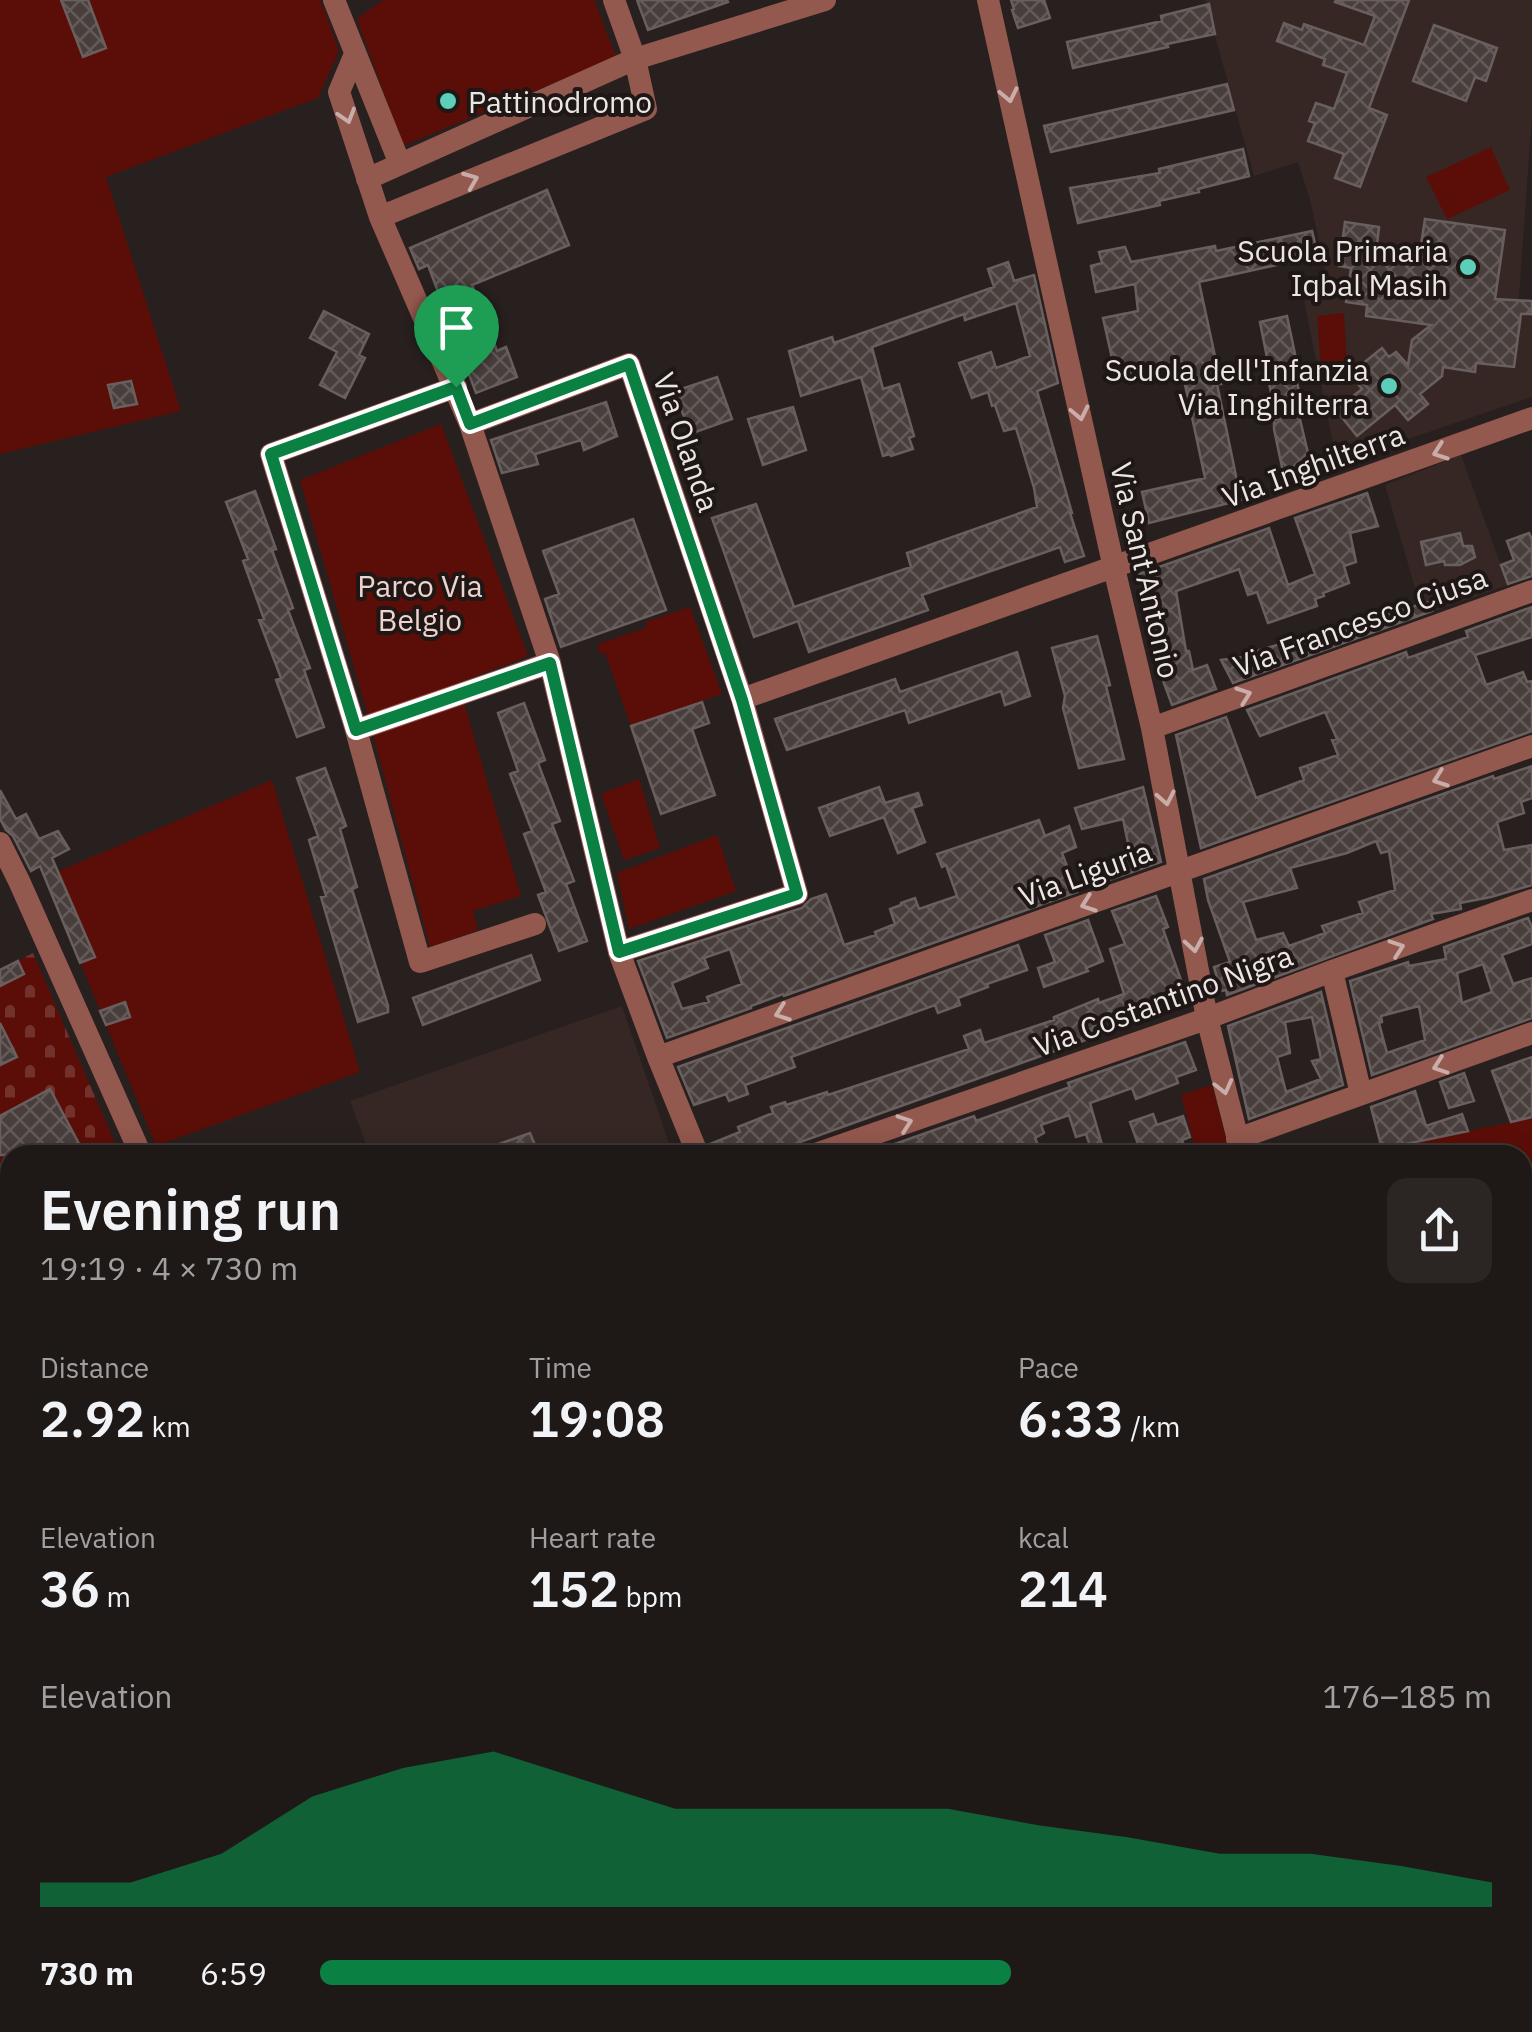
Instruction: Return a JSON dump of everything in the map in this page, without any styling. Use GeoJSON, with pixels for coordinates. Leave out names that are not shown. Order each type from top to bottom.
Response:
{"type":"FeatureCollection","features":[{"type":"Feature","properties":{"kind":"street"},"geometry":{"type":"LineString","coordinates":[[334,0],[400,164]]}},
{"type":"Feature","properties":{"kind":"street"},"geometry":{"type":"LineString","coordinates":[[380,217],[646,109],[635,59],[614,0]]}},
{"type":"Feature","properties":{"kind":"street"},"geometry":{"type":"LineString","coordinates":[[367,179],[635,59],[824,0]]}},
{"type":"Feature","properties":{"kind":"street","name":"Via Sant'Antonio"},"geometry":{"type":"LineString","coordinates":[[988,0],[1152,728],[1207,1018],[1239,1145]]}},
{"type":"Feature","properties":{"kind":"street"},"geometry":{"type":"LineString","coordinates":[[355,54],[340,92],[367,179],[470,424],[550,663],[619,952],[694,1145]]}},
{"type":"Feature","properties":{"kind":"street","name":"Via Olanda"},"geometry":{"type":"LineString","coordinates":[[470,424],[629,364],[742,700],[797,894],[619,952]]}},
{"type":"Feature","properties":{"kind":"street"},"geometry":{"type":"LineString","coordinates":[[456,387],[271,454],[356,730],[420,962],[535,924]]}},
{"type":"Feature","properties":{"kind":"street","name":"Via Inghilterra"},"geometry":{"type":"LineString","coordinates":[[1114,568],[1532,418]]}},
{"type":"Feature","properties":{"kind":"street"},"geometry":{"type":"LineString","coordinates":[[742,700],[1114,568]]}},
{"type":"Feature","properties":{"kind":"street","name":"Via Francesco Ciusa"},"geometry":{"type":"LineString","coordinates":[[1152,728],[1532,590]]}},
{"type":"Feature","properties":{"kind":"street"},"geometry":{"type":"LineString","coordinates":[[356,730],[550,663]]}},
{"type":"Feature","properties":{"kind":"street","name":"Via Liguria"},"geometry":{"type":"LineString","coordinates":[[658,1058],[1532,746]]}},
{"type":"Feature","properties":{"kind":"street"},"geometry":{"type":"LineString","coordinates":[[0,843],[137,1145]]}},
{"type":"Feature","properties":{"kind":"street","name":"Via Costantino Nigra"},"geometry":{"type":"LineString","coordinates":[[842,1145],[1532,900]]}},
{"type":"Feature","properties":{"kind":"street"},"geometry":{"type":"LineString","coordinates":[[1332,971],[1361,1094]]}},
{"type":"Feature","properties":{"kind":"street"},"geometry":{"type":"LineString","coordinates":[[1245,1145],[1361,1094],[1532,1034]]}},
{"type":"Feature","properties":{"kind":"shaded area"},"geometry":{"type":"Polygon","coordinates":[[[1205,0],[1532,0],[1532,115],[1518,311],[1532,313],[1532,397],[1337,463],[1304,301],[1331,294],[1310,200],[1298,162],[1254,176],[1205,0]]]}},
{"type":"Feature","properties":{"kind":"shaded area"},"geometry":{"type":"Polygon","coordinates":[[[1461,455],[1508,585],[1423,615],[1385,485],[1461,455]]]}},
{"type":"Feature","properties":{"kind":"shaded area"},"geometry":{"type":"Polygon","coordinates":[[[622,1006],[670,1145],[366,1145],[350,1101],[622,1006]]]}},
{"type":"Feature","properties":{"kind":"green space"},"geometry":{"type":"Polygon","coordinates":[[[0,0],[320,0],[339,51],[318,98],[106,177],[181,411],[0,454],[0,0]]]}},
{"type":"Feature","properties":{"kind":"green space","name":"Pattinodromo"},"geometry":{"type":"Polygon","coordinates":[[[383,0],[594,0],[616,57],[403,146],[357,19],[383,0]]]}},
{"type":"Feature","properties":{"kind":"green space"},"geometry":{"type":"Polygon","coordinates":[[[1491,147],[1510,190],[1447,219],[1426,177],[1491,147]]]}},
{"type":"Feature","properties":{"kind":"green space"},"geometry":{"type":"Polygon","coordinates":[[[1344,313],[1348,380],[1322,382],[1317,316],[1344,313]]]}},
{"type":"Feature","properties":{"kind":"green space","name":"Parco Via Belgio"},"geometry":{"type":"Polygon","coordinates":[[[441,424],[528,656],[458,683],[521,896],[473,911],[478,930],[430,947],[300,480],[441,424]]]}},
{"type":"Feature","properties":{"kind":"green space"},"geometry":{"type":"Polygon","coordinates":[[[690,607],[722,694],[631,726],[605,653],[599,654],[598,644],[646,628],[645,622],[690,607]]]}},
{"type":"Feature","properties":{"kind":"green space"},"geometry":{"type":"Polygon","coordinates":[[[639,779],[660,848],[624,860],[601,794],[639,779]]]}},
{"type":"Feature","properties":{"kind":"green space"},"geometry":{"type":"Polygon","coordinates":[[[272,780],[360,1072],[156,1145],[45,877],[272,780]]]}},
{"type":"Feature","properties":{"kind":"green space"},"geometry":{"type":"Polygon","coordinates":[[[717,835],[736,891],[629,929],[617,873],[717,835]]]}},
{"type":"Feature","properties":{"kind":"green space"},"geometry":{"type":"Polygon","coordinates":[[[33,953],[116,1145],[0,1145],[0,970],[33,953]]]}},
{"type":"Feature","properties":{"kind":"green space"},"geometry":{"type":"Polygon","coordinates":[[[1212,1085],[1227,1145],[1194,1145],[1181,1095],[1212,1085]]]}},
{"type":"Feature","properties":{"kind":"green space"},"geometry":{"type":"Polygon","coordinates":[[[1532,1118],[1532,1145],[1400,1145],[1532,1118]]]}},
{"type":"Feature","properties":{"kind":"building"},"geometry":{"type":"Polygon","coordinates":[[[61,0],[88,0],[106,48],[83,57],[61,0]]]}},
{"type":"Feature","properties":{"kind":"building"},"geometry":{"type":"Polygon","coordinates":[[[637,0],[727,0],[728,2],[648,30],[637,0]]]}},
{"type":"Feature","properties":{"kind":"building"},"geometry":{"type":"Polygon","coordinates":[[[1011,0],[1044,0],[1050,18],[1018,28],[1011,0]]]}},
{"type":"Feature","properties":{"kind":"building"},"geometry":{"type":"Polygon","coordinates":[[[1336,0],[1409,0],[1369,108],[1387,115],[1360,187],[1335,178],[1344,154],[1308,141],[1315,123],[1309,121],[1316,103],[1334,109],[1347,73],[1323,65],[1325,59],[1277,41],[1284,23],[1302,30],[1304,24],[1364,45],[1375,16],[1336,0]]]}},
{"type":"Feature","properties":{"kind":"building"},"geometry":{"type":"Polygon","coordinates":[[[1209,4],[1215,34],[1073,68],[1067,42],[1162,21],[1161,16],[1209,4]]]}},
{"type":"Feature","properties":{"kind":"building"},"geometry":{"type":"Polygon","coordinates":[[[1434,25],[1497,48],[1486,81],[1475,77],[1466,101],[1413,81],[1434,25]]]}},
{"type":"Feature","properties":{"kind":"building"},"geometry":{"type":"Polygon","coordinates":[[[1227,84],[1234,110],[1051,152],[1044,126],[1227,84]]]}},
{"type":"Feature","properties":{"kind":"building"},"geometry":{"type":"Polygon","coordinates":[[[1243,149],[1249,176],[1159,201],[1160,205],[1078,223],[1070,188],[1160,173],[1159,169],[1243,149]]]}},
{"type":"Feature","properties":{"kind":"building"},"geometry":{"type":"Polygon","coordinates":[[[547,190],[569,245],[472,285],[497,351],[506,347],[517,377],[476,393],[428,265],[419,269],[410,248],[547,190]]]}},
{"type":"Feature","properties":{"kind":"building"},"geometry":{"type":"Polygon","coordinates":[[[1425,219],[1505,230],[1495,299],[1532,301],[1532,314],[1521,314],[1514,367],[1476,363],[1475,372],[1443,367],[1442,376],[1420,394],[1428,404],[1408,420],[1395,405],[1357,436],[1336,410],[1362,389],[1350,374],[1382,348],[1389,357],[1396,352],[1408,365],[1412,340],[1431,325],[1366,316],[1367,305],[1346,302],[1351,268],[1339,266],[1345,222],[1379,227],[1377,245],[1420,251],[1425,219]]]}},
{"type":"Feature","properties":{"kind":"building"},"geometry":{"type":"Polygon","coordinates":[[[1312,231],[1318,256],[1199,282],[1241,500],[1149,523],[1142,492],[1205,478],[1180,361],[1116,376],[1103,318],[1138,311],[1135,284],[1096,292],[1091,266],[1102,263],[1099,252],[1125,247],[1131,262],[1215,246],[1216,251],[1312,231]]]}},
{"type":"Feature","properties":{"kind":"building"},"geometry":{"type":"Polygon","coordinates":[[[1008,262],[1014,281],[1034,275],[1058,383],[1037,391],[1084,556],[1065,562],[1060,547],[922,595],[928,610],[809,652],[798,621],[754,637],[712,518],[756,504],[794,607],[911,567],[907,553],[1037,507],[1016,428],[1004,431],[988,392],[972,398],[959,363],[991,352],[996,368],[1030,356],[1016,303],[965,320],[964,314],[872,347],[883,389],[899,384],[914,436],[909,438],[913,449],[891,456],[883,456],[861,377],[801,396],[789,351],[832,337],[834,343],[994,287],[988,269],[1008,262]]]}},
{"type":"Feature","properties":{"kind":"building"},"geometry":{"type":"Polygon","coordinates":[[[324,311],[369,334],[359,355],[365,358],[345,398],[320,385],[337,352],[310,338],[324,311]]]}},
{"type":"Feature","properties":{"kind":"building"},"geometry":{"type":"Polygon","coordinates":[[[1287,316],[1304,414],[1299,415],[1311,466],[1283,472],[1260,322],[1287,316]]]}},
{"type":"Feature","properties":{"kind":"building"},"geometry":{"type":"Polygon","coordinates":[[[717,377],[732,419],[690,434],[675,391],[717,377]]]}},
{"type":"Feature","properties":{"kind":"building"},"geometry":{"type":"Polygon","coordinates":[[[131,381],[137,404],[114,408],[108,385],[131,381]]]}},
{"type":"Feature","properties":{"kind":"building"},"geometry":{"type":"Polygon","coordinates":[[[606,402],[617,436],[584,450],[581,440],[535,454],[538,464],[502,473],[491,440],[606,402]]]}},
{"type":"Feature","properties":{"kind":"building"},"geometry":{"type":"Polygon","coordinates":[[[793,407],[806,450],[763,465],[748,419],[793,407]]]}},
{"type":"Feature","properties":{"kind":"building"},"geometry":{"type":"Polygon","coordinates":[[[255,491],[276,549],[272,550],[293,608],[288,610],[310,668],[304,670],[324,727],[297,737],[276,680],[281,678],[259,620],[264,619],[243,561],[248,559],[226,502],[255,491]]]}},
{"type":"Feature","properties":{"kind":"building"},"geometry":{"type":"Polygon","coordinates":[[[1367,493],[1378,526],[1350,533],[1356,562],[1344,566],[1349,583],[1323,593],[1315,599],[1317,606],[1268,623],[1257,592],[1248,595],[1239,569],[1176,591],[1193,670],[1207,665],[1216,689],[1172,705],[1162,678],[1139,574],[1269,528],[1288,585],[1315,574],[1295,518],[1367,493]]]}},
{"type":"Feature","properties":{"kind":"building"},"geometry":{"type":"Polygon","coordinates":[[[633,519],[666,610],[561,647],[545,599],[559,594],[543,551],[633,519]]]}},
{"type":"Feature","properties":{"kind":"building"},"geometry":{"type":"Polygon","coordinates":[[[1460,533],[1463,546],[1472,546],[1475,557],[1460,565],[1445,565],[1444,561],[1426,565],[1421,542],[1460,533]]]}},
{"type":"Feature","properties":{"kind":"building"},"geometry":{"type":"Polygon","coordinates":[[[1529,533],[1532,576],[1508,584],[1501,565],[1514,560],[1507,541],[1529,533]]]}},
{"type":"Feature","properties":{"kind":"building"},"geometry":{"type":"Polygon","coordinates":[[[1429,602],[1432,611],[1233,683],[1221,660],[1250,656],[1249,653],[1429,602]]]}},
{"type":"Feature","properties":{"kind":"building"},"geometry":{"type":"Polygon","coordinates":[[[1532,607],[1532,637],[1475,655],[1486,685],[1523,672],[1527,682],[1532,681],[1532,731],[1201,848],[1176,735],[1226,717],[1256,798],[1304,780],[1300,768],[1338,755],[1332,740],[1337,739],[1325,712],[1260,736],[1247,710],[1406,652],[1408,658],[1468,637],[1466,631],[1532,607]]]}},
{"type":"Feature","properties":{"kind":"building"},"geometry":{"type":"Polygon","coordinates":[[[1097,636],[1124,759],[1079,768],[1052,648],[1097,636]]]}},
{"type":"Feature","properties":{"kind":"building"},"geometry":{"type":"Polygon","coordinates":[[[1017,652],[1030,696],[1005,705],[1001,691],[909,723],[905,710],[787,750],[775,719],[895,679],[900,692],[1017,652]]]}},
{"type":"Feature","properties":{"kind":"building"},"geometry":{"type":"Polygon","coordinates":[[[702,702],[709,723],[692,729],[715,795],[661,814],[631,726],[702,702]]]}},
{"type":"Feature","properties":{"kind":"building"},"geometry":{"type":"Polygon","coordinates":[[[524,703],[545,760],[538,763],[560,821],[552,824],[574,881],[566,884],[587,941],[559,951],[538,895],[546,892],[524,834],[532,831],[510,774],[518,771],[498,713],[524,703]]]}},
{"type":"Feature","properties":{"kind":"building"},"geometry":{"type":"Polygon","coordinates":[[[1532,766],[1532,798],[1521,802],[1524,813],[1497,822],[1504,850],[1532,845],[1532,885],[1460,903],[1461,909],[1431,914],[1433,919],[1227,995],[1226,990],[1221,991],[1214,967],[1230,962],[1204,879],[1493,776],[1494,779],[1532,766]],[[1376,841],[1290,868],[1297,888],[1243,902],[1256,940],[1283,933],[1289,946],[1325,933],[1322,926],[1363,913],[1359,902],[1395,890],[1389,851],[1381,853],[1376,841]]]}},
{"type":"Feature","properties":{"kind":"building"},"geometry":{"type":"Polygon","coordinates":[[[325,768],[346,826],[340,829],[357,887],[352,889],[388,1006],[388,1012],[358,1022],[321,897],[326,896],[309,840],[318,836],[297,778],[325,768]]]}},
{"type":"Feature","properties":{"kind":"building"},"geometry":{"type":"Polygon","coordinates":[[[879,787],[885,803],[918,793],[922,805],[912,808],[925,842],[898,853],[884,817],[830,836],[819,808],[879,787]]]}},
{"type":"Feature","properties":{"kind":"building"},"geometry":{"type":"Polygon","coordinates":[[[1143,787],[1161,862],[1101,883],[1095,867],[1127,855],[1123,819],[1082,829],[1075,808],[1143,787]]]}},
{"type":"Feature","properties":{"kind":"building"},"geometry":{"type":"Polygon","coordinates":[[[0,790],[16,819],[26,814],[39,839],[58,831],[69,849],[52,858],[95,957],[80,963],[40,866],[31,871],[0,819],[0,790]]]}},
{"type":"Feature","properties":{"kind":"building"},"geometry":{"type":"Polygon","coordinates":[[[1039,820],[1045,836],[1069,826],[1076,847],[1062,853],[1077,892],[667,1038],[638,961],[802,908],[811,899],[826,894],[844,945],[876,935],[875,932],[895,924],[890,909],[901,903],[915,898],[919,909],[957,896],[946,865],[942,867],[937,854],[1039,820]],[[730,949],[704,958],[708,968],[672,983],[682,1009],[709,1002],[707,997],[742,984],[730,949]]]}},
{"type":"Feature","properties":{"kind":"building"},"geometry":{"type":"Polygon","coordinates":[[[1156,896],[1168,927],[1163,929],[1189,1003],[792,1145],[710,1145],[740,1132],[738,1127],[773,1113],[771,1107],[827,1092],[828,1095],[969,1049],[964,1036],[980,1030],[984,1043],[1054,1020],[1098,999],[1099,1003],[1124,994],[1110,949],[1125,944],[1112,911],[1156,896]]]}},
{"type":"Feature","properties":{"kind":"building"},"geometry":{"type":"Polygon","coordinates":[[[1528,918],[1532,944],[1502,955],[1513,984],[1532,978],[1532,1018],[1372,1075],[1350,981],[1408,962],[1409,966],[1446,959],[1444,947],[1528,918]],[[1483,964],[1457,973],[1462,1003],[1492,992],[1483,964]],[[1419,1006],[1381,1016],[1379,1023],[1387,1053],[1425,1040],[1419,1006]]]}},
{"type":"Feature","properties":{"kind":"building"},"geometry":{"type":"Polygon","coordinates":[[[1088,920],[1103,961],[1086,968],[1088,971],[1044,987],[1038,968],[1055,962],[1045,935],[1088,920]]]}},
{"type":"Feature","properties":{"kind":"building"},"geometry":{"type":"Polygon","coordinates":[[[1018,945],[1027,970],[958,998],[960,1005],[938,1013],[935,1005],[791,1057],[795,1067],[745,1085],[748,1094],[729,1101],[726,1094],[694,1105],[678,1067],[1018,945]]]}},
{"type":"Feature","properties":{"kind":"building"},"geometry":{"type":"Polygon","coordinates":[[[531,955],[540,980],[423,1025],[413,998],[531,955]]]}},
{"type":"Feature","properties":{"kind":"building"},"geometry":{"type":"Polygon","coordinates":[[[18,961],[24,974],[0,986],[0,970],[18,961]]]}},
{"type":"Feature","properties":{"kind":"building"},"geometry":{"type":"Polygon","coordinates":[[[1321,992],[1343,1085],[1249,1119],[1228,1026],[1321,992]],[[1312,1017],[1285,1022],[1290,1053],[1277,1057],[1286,1092],[1321,1079],[1312,1061],[1321,1059],[1312,1017]]]}},
{"type":"Feature","properties":{"kind":"building"},"geometry":{"type":"Polygon","coordinates":[[[125,1002],[130,1017],[106,1025],[100,1011],[125,1002]]]}},
{"type":"Feature","properties":{"kind":"building"},"geometry":{"type":"Polygon","coordinates":[[[0,1023],[17,1057],[0,1065],[0,1023]]]}},
{"type":"Feature","properties":{"kind":"building"},"geometry":{"type":"Polygon","coordinates":[[[1185,1042],[1196,1070],[1176,1077],[1178,1083],[1136,1099],[1132,1088],[1090,1103],[1102,1145],[1090,1145],[1086,1134],[1076,1137],[1069,1115],[1041,1125],[1044,1133],[1035,1138],[1038,1145],[892,1145],[974,1116],[976,1121],[1070,1087],[1068,1083],[1185,1042]]]}},
{"type":"Feature","properties":{"kind":"building"},"geometry":{"type":"Polygon","coordinates":[[[1532,1057],[1532,1117],[1511,1122],[1492,1071],[1532,1057]]]}},
{"type":"Feature","properties":{"kind":"building"},"geometry":{"type":"Polygon","coordinates":[[[1464,1073],[1474,1101],[1449,1108],[1440,1082],[1464,1073]]]}},
{"type":"Feature","properties":{"kind":"building"},"geometry":{"type":"Polygon","coordinates":[[[50,1089],[80,1145],[0,1145],[0,1116],[50,1089]]]}},
{"type":"Feature","properties":{"kind":"building"},"geometry":{"type":"Polygon","coordinates":[[[1415,1091],[1426,1126],[1462,1114],[1468,1131],[1401,1145],[1381,1145],[1371,1107],[1415,1091]]]}},
{"type":"Feature","properties":{"kind":"building"},"geometry":{"type":"Polygon","coordinates":[[[1153,1114],[1157,1125],[1183,1116],[1190,1137],[1178,1145],[1135,1145],[1138,1144],[1130,1122],[1153,1114]]]}},
{"type":"Feature","properties":{"kind":"building"},"geometry":{"type":"Polygon","coordinates":[[[530,1133],[535,1145],[496,1145],[530,1133]]]}},
{"type":"Feature","properties":{"kind":"place","name":"Pattinodromo"},"geometry":{"type":"Point","coordinates":[448,101]}},
{"type":"Feature","properties":{"kind":"place","name":"Scuola Primaria Iqbal Masih"},"geometry":{"type":"Point","coordinates":[1468,267]}},
{"type":"Feature","properties":{"kind":"place","name":"Scuola dell'Infanzia Via Inghilterra"},"geometry":{"type":"Point","coordinates":[1389,386]}},
{"type":"Feature","properties":{"kind":"route"},"geometry":{"type":"LineString","coordinates":[[629,364],[742,700],[797,894],[619,952],[550,663],[356,730],[271,454],[456,387],[470,424],[629,364]]}}]}
